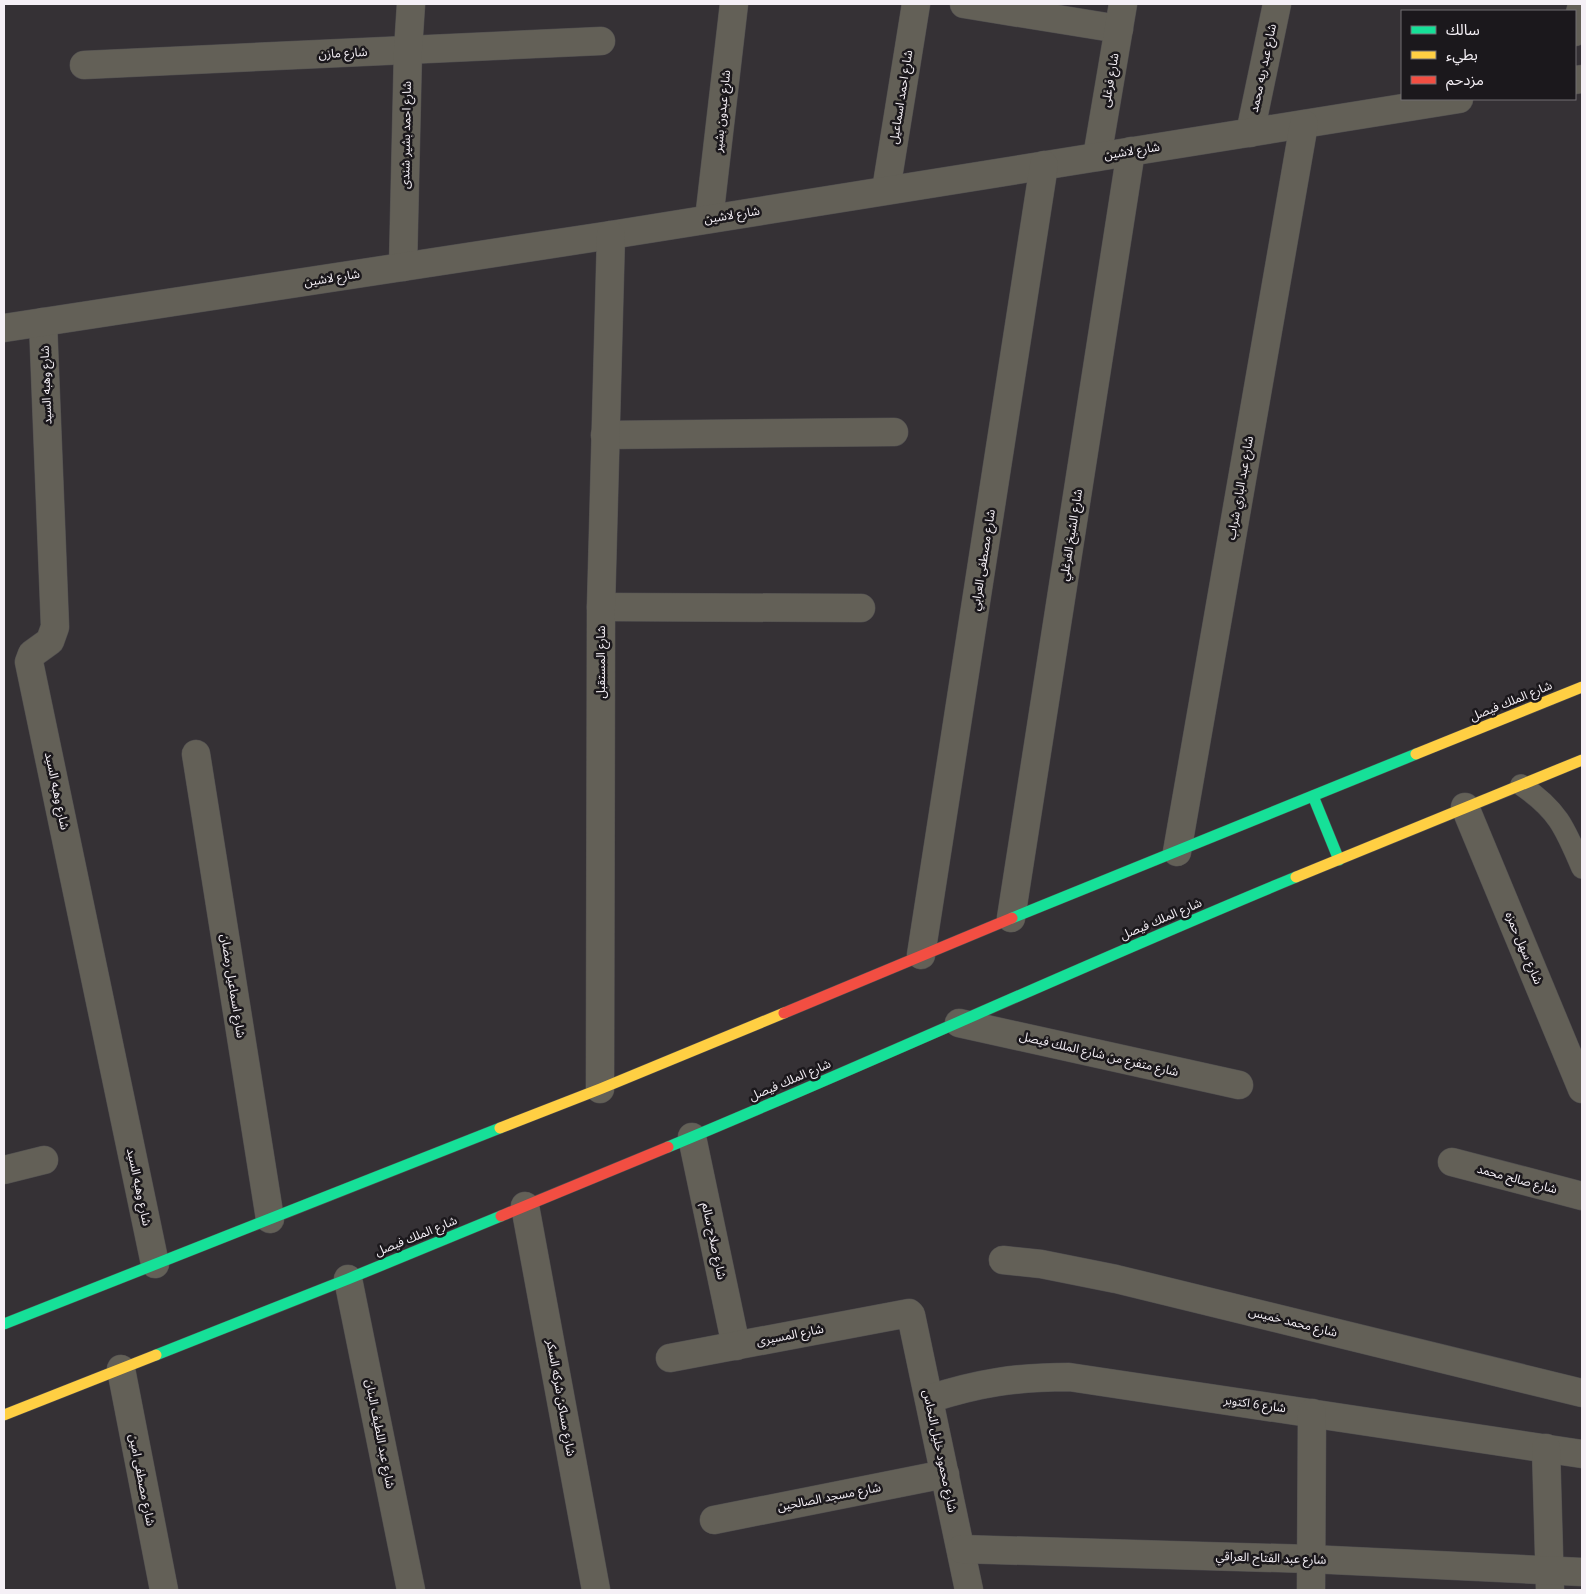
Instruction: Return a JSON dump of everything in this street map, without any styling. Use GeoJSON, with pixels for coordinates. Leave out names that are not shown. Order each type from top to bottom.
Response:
{"type":"FeatureCollection","features":[{"type":"Feature","properties":{"kind":"main road","name":"شارع الملك فيصل"},"geometry":{"type":"LineString","coordinates":[[4,1324],[600,1089],[1011,918],[1582,687]]}},
{"type":"Feature","properties":{"kind":"main road","name":"شارع الملك فيصل"},"geometry":{"type":"LineString","coordinates":[[4,1415],[348,1279],[692,1137],[960,1023],[1056,978],[1175,927],[1582,760]]}},
{"type":"Feature","properties":{"kind":"main road"},"geometry":{"type":"LineString","coordinates":[[1314,796],[1339,860]]}},
{"type":"Feature","properties":{"kind":"street","name":"شارع احمد بشير شندى"},"geometry":{"type":"LineString","coordinates":[[403,267],[410,4]]}},
{"type":"Feature","properties":{"kind":"street","name":"شارع عبدون بشير"},"geometry":{"type":"LineString","coordinates":[[710,219],[734,4]]}},
{"type":"Feature","properties":{"kind":"street","name":"شارع احمد اسماعيل"},"geometry":{"type":"LineString","coordinates":[[886,190],[916,4]]}},
{"type":"Feature","properties":{"kind":"street"},"geometry":{"type":"LineString","coordinates":[[964,4],[1121,16]]}},
{"type":"Feature","properties":{"kind":"street","name":"شارع عبد ريه محمد"},"geometry":{"type":"LineString","coordinates":[[1250,133],[1277,4]]}},
{"type":"Feature","properties":{"kind":"street"},"geometry":{"type":"LineString","coordinates":[[1576,28],[1582,5]]}},
{"type":"Feature","properties":{"kind":"street","name":"شارع فرغلى"},"geometry":{"type":"LineString","coordinates":[[1098,157],[1121,16]]}},
{"type":"Feature","properties":{"kind":"street","name":"شارع مازن"},"geometry":{"type":"LineString","coordinates":[[84,65],[601,40]]}},
{"type":"Feature","properties":{"kind":"street","name":"شارع لاشين"},"geometry":{"type":"LineString","coordinates":[[4,328],[710,219],[1453,100]]}},
{"type":"Feature","properties":{"kind":"street","name":"شارع عبد الباري شراب"},"geometry":{"type":"LineString","coordinates":[[1177,852],[1304,124]]}},
{"type":"Feature","properties":{"kind":"street","name":"شارع الشيخ الفرغلي"},"geometry":{"type":"LineString","coordinates":[[1011,918],[1131,151]]}},
{"type":"Feature","properties":{"kind":"street","name":"شارع مصطفى العرابي"},"geometry":{"type":"LineString","coordinates":[[922,955],[1044,165]]}},
{"type":"Feature","properties":{"kind":"street","name":"شارع المستقبل"},"geometry":{"type":"LineString","coordinates":[[600,1089],[601,607],[611,234]]}},
{"type":"Feature","properties":{"kind":"street","name":"شارع وهبه السيد"},"geometry":{"type":"LineString","coordinates":[[43,322],[55,627],[50,641],[32,654],[29,662],[155,1264]]}},
{"type":"Feature","properties":{"kind":"street"},"geometry":{"type":"LineString","coordinates":[[605,435],[894,432]]}},
{"type":"Feature","properties":{"kind":"street"},"geometry":{"type":"LineString","coordinates":[[601,607],[861,608]]}},
{"type":"Feature","properties":{"kind":"street","name":"شارع اسماعيل رمضان"},"geometry":{"type":"LineString","coordinates":[[196,754],[270,1219]]}},
{"type":"Feature","properties":{"kind":"street","name":"شارع سهل حمزه"},"geometry":{"type":"LineString","coordinates":[[1465,807],[1582,1090]]}},
{"type":"Feature","properties":{"kind":"street","name":"شارع متفرع من شارع الملك فيصل"},"geometry":{"type":"LineString","coordinates":[[960,1023],[1239,1085]]}},
{"type":"Feature","properties":{"kind":"street","name":"شارع صلاح سالم"},"geometry":{"type":"LineString","coordinates":[[692,1137],[736,1346]]}},
{"type":"Feature","properties":{"kind":"street"},"geometry":{"type":"LineString","coordinates":[[4,1170],[44,1160]]}},
{"type":"Feature","properties":{"kind":"street","name":"شارع صالح محمد"},"geometry":{"type":"LineString","coordinates":[[1452,1162],[1582,1196]]}},
{"type":"Feature","properties":{"kind":"street","name":"شارع مساكن شركه السكر"},"geometry":{"type":"LineString","coordinates":[[525,1206],[596,1590]]}},
{"type":"Feature","properties":{"kind":"street","name":"شارع محمد خميس"},"geometry":{"type":"LineString","coordinates":[[1003,1260],[1041,1264],[1116,1279],[1582,1393]]}},
{"type":"Feature","properties":{"kind":"street","name":"شارع عبد اللطيف البنان"},"geometry":{"type":"LineString","coordinates":[[348,1279],[411,1590]]}},
{"type":"Feature","properties":{"kind":"street","name":"شارع المسيرى"},"geometry":{"type":"LineString","coordinates":[[670,1358],[909,1313]]}},
{"type":"Feature","properties":{"kind":"street","name":"شارع محمود خليل النحاس"},"geometry":{"type":"LineString","coordinates":[[909,1313],[911,1315],[969,1590]]}},
{"type":"Feature","properties":{"kind":"street","name":"شارع مصطفى امين"},"geometry":{"type":"LineString","coordinates":[[121,1369],[164,1590]]}},
{"type":"Feature","properties":{"kind":"street","name":"شارع 6 اكتوبر"},"geometry":{"type":"LineString","coordinates":[[928,1399],[962,1388],[998,1381],[1033,1377],[1069,1377],[1582,1454]]}},
{"type":"Feature","properties":{"kind":"street"},"geometry":{"type":"LineString","coordinates":[[1311,1590],[1312,1413]]}},
{"type":"Feature","properties":{"kind":"street"},"geometry":{"type":"LineString","coordinates":[[1546,1448],[1549,1580]]}},
{"type":"Feature","properties":{"kind":"street","name":"شارع مسجد الصالحين"},"geometry":{"type":"LineString","coordinates":[[714,1520],[945,1474]]}},
{"type":"Feature","properties":{"kind":"street","name":"شارع عبد الفتاح العراقي"},"geometry":{"type":"LineString","coordinates":[[960,1549],[1310,1559],[1549,1580],[1582,1572]]}},
{"type":"Feature","properties":{"kind":"lane"},"geometry":{"type":"LineString","coordinates":[[1521,785],[1539,797],[1554,812],[1566,830],[1582,868]]}},
{"type":"Feature","properties":{"kind":"traffic: fast"},"geometry":{"type":"LineString","coordinates":[[1012,918],[1416,754]]}},
{"type":"Feature","properties":{"kind":"traffic: fast"},"geometry":{"type":"LineString","coordinates":[[1313,796],[1339,860]]}},
{"type":"Feature","properties":{"kind":"traffic: fast"},"geometry":{"type":"LineString","coordinates":[[668,1147],[1296,877]]}},
{"type":"Feature","properties":{"kind":"traffic: fast"},"geometry":{"type":"LineString","coordinates":[[4,1324],[500,1128]]}},
{"type":"Feature","properties":{"kind":"traffic: fast"},"geometry":{"type":"LineString","coordinates":[[156,1355],[501,1216]]}},
{"type":"Feature","properties":{"kind":"traffic: slow"},"geometry":{"type":"LineString","coordinates":[[1416,754],[1582,687]]}},
{"type":"Feature","properties":{"kind":"traffic: slow"},"geometry":{"type":"LineString","coordinates":[[1296,877],[1582,760]]}},
{"type":"Feature","properties":{"kind":"traffic: slow"},"geometry":{"type":"LineString","coordinates":[[500,1128],[784,1013]]}},
{"type":"Feature","properties":{"kind":"traffic: slow"},"geometry":{"type":"LineString","coordinates":[[4,1415],[156,1355]]}},
{"type":"Feature","properties":{"kind":"traffic: jam"},"geometry":{"type":"LineString","coordinates":[[784,1013],[1012,918]]}},
{"type":"Feature","properties":{"kind":"traffic: jam"},"geometry":{"type":"LineString","coordinates":[[501,1216],[668,1147]]}}]}
